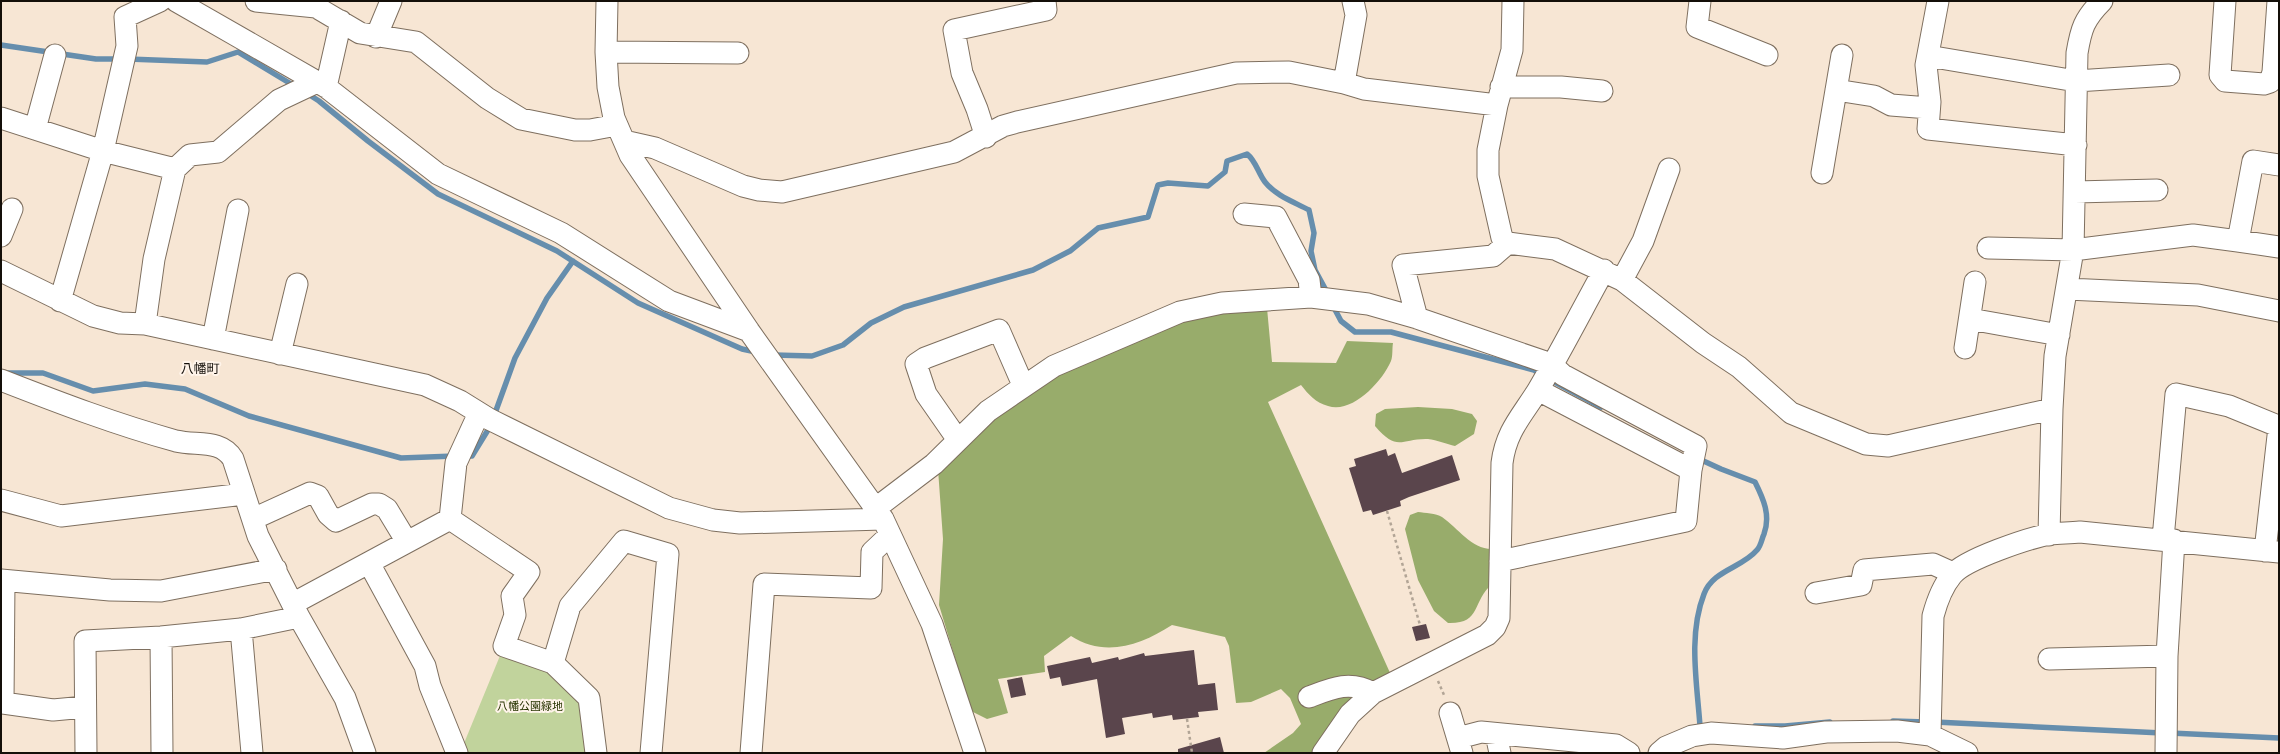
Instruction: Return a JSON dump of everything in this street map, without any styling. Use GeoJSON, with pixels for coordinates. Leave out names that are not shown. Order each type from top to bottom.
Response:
{"type":"FeatureCollection","features":[{"type":"Feature","properties":{"kind":"street"},"geometry":{"type":"LineString","coordinates":[[60,301],[103,151],[127,46],[125,18],[160,1]]}},
{"type":"Feature","properties":{"kind":"street"},"geometry":{"type":"LineString","coordinates":[[176,1],[206,8],[322,84],[438,174],[561,233],[669,302],[749,331]]}},
{"type":"Feature","properties":{"kind":"street"},"geometry":{"type":"LineString","coordinates":[[256,1],[299,3],[316,7],[360,32],[376,37],[407,39],[416,42],[487,98],[521,119],[574,130],[621,133],[743,186],[759,190],[782,192],[954,152],[986,137],[1002,126],[1236,73],[1289,72],[1344,82],[1364,89],[1499,96],[1561,87],[1602,91]]}},
{"type":"Feature","properties":{"kind":"street"},"geometry":{"type":"LineString","coordinates":[[376,37],[391,1]]}},
{"type":"Feature","properties":{"kind":"street"},"geometry":{"type":"LineString","coordinates":[[607,1],[606,52],[608,87],[621,133],[630,155],[749,331],[883,521],[932,624],[975,753]]}},
{"type":"Feature","properties":{"kind":"street"},"geometry":{"type":"LineString","coordinates":[[986,137],[977,109],[962,73],[954,30],[1046,10],[1045,1]]}},
{"type":"Feature","properties":{"kind":"street"},"geometry":{"type":"LineString","coordinates":[[1344,82],[1356,14],[1353,1]]}},
{"type":"Feature","properties":{"kind":"street"},"geometry":{"type":"LineString","coordinates":[[1514,1],[1512,50],[1499,96],[1488,150],[1488,176],[1502,238],[1508,243],[1555,248],[1604,270],[1622,280],[1703,343],[1739,367],[1791,413],[1866,444],[1888,446],[2052,409]]}},
{"type":"Feature","properties":{"kind":"street"},"geometry":{"type":"LineString","coordinates":[[1700,1],[1697,27],[1767,55]]}},
{"type":"Feature","properties":{"kind":"street"},"geometry":{"type":"LineString","coordinates":[[1938,1],[1926,65],[1930,108],[1928,129],[2076,145]]}},
{"type":"Feature","properties":{"kind":"street"},"geometry":{"type":"LineString","coordinates":[[2049,534],[2052,409],[2055,356],[2073,250],[2077,53],[2080,33],[2086,18],[2102,1]]}},
{"type":"Feature","properties":{"kind":"street"},"geometry":{"type":"LineString","coordinates":[[2225,1],[2220,75],[2225,81],[2264,84],[2270,82],[2274,72],[2278,1]]}},
{"type":"Feature","properties":{"kind":"street"},"geometry":{"type":"LineString","coordinates":[[322,84],[341,21]]}},
{"type":"Feature","properties":{"kind":"street"},"geometry":{"type":"LineString","coordinates":[[606,52],[738,53]]}},
{"type":"Feature","properties":{"kind":"street"},"geometry":{"type":"LineString","coordinates":[[35,129],[55,55]]}},
{"type":"Feature","properties":{"kind":"street"},"geometry":{"type":"LineString","coordinates":[[1822,173],[1842,55]]}},
{"type":"Feature","properties":{"kind":"street"},"geometry":{"type":"LineString","coordinates":[[1928,56],[2076,81],[2170,75]]}},
{"type":"Feature","properties":{"kind":"street"},"geometry":{"type":"LineString","coordinates":[[145,324],[154,259],[176,169],[190,156],[218,152],[279,100],[322,84]]}},
{"type":"Feature","properties":{"kind":"street"},"geometry":{"type":"LineString","coordinates":[[1836,90],[1874,96],[1891,105],[1930,108]]}},
{"type":"Feature","properties":{"kind":"street"},"geometry":{"type":"LineString","coordinates":[[1,118],[103,151],[176,169]]}},
{"type":"Feature","properties":{"kind":"street"},"geometry":{"type":"LineString","coordinates":[[2238,241],[2253,161],[2279,165]]}},
{"type":"Feature","properties":{"kind":"street"},"geometry":{"type":"LineString","coordinates":[[1622,280],[1643,241],[1669,169]]}},
{"type":"Feature","properties":{"kind":"street"},"geometry":{"type":"LineString","coordinates":[[2075,192],[2157,190]]}},
{"type":"Feature","properties":{"kind":"street"},"geometry":{"type":"LineString","coordinates":[[1,236],[12,209]]}},
{"type":"Feature","properties":{"kind":"street"},"geometry":{"type":"LineString","coordinates":[[213,339],[238,210]]}},
{"type":"Feature","properties":{"kind":"street"},"geometry":{"type":"LineString","coordinates":[[1244,214],[1276,217],[1309,280],[1311,297]]}},
{"type":"Feature","properties":{"kind":"street"},"geometry":{"type":"LineString","coordinates":[[1988,248],[2073,250],[2193,234],[2279,247]]}},
{"type":"Feature","properties":{"kind":"street"},"geometry":{"type":"LineString","coordinates":[[1417,318],[1404,265],[1493,256],[1508,243]]}},
{"type":"Feature","properties":{"kind":"street"},"geometry":{"type":"LineString","coordinates":[[1323,753],[1350,714],[1373,693],[1487,635],[1495,627],[1499,618],[1504,446],[1513,427],[1538,390],[1604,270]]}},
{"type":"Feature","properties":{"kind":"street"},"geometry":{"type":"LineString","coordinates":[[1,271],[93,316],[120,323],[145,324],[425,385],[460,401],[479,413],[670,508],[713,520],[758,523],[883,521]]}},
{"type":"Feature","properties":{"kind":"street"},"geometry":{"type":"LineString","coordinates":[[1965,348],[1975,282]]}},
{"type":"Feature","properties":{"kind":"street"},"geometry":{"type":"LineString","coordinates":[[280,354],[297,284]]}},
{"type":"Feature","properties":{"kind":"street"},"geometry":{"type":"LineString","coordinates":[[2067,289],[2198,295],[2279,311]]}},
{"type":"Feature","properties":{"kind":"street"},"geometry":{"type":"LineString","coordinates":[[751,753],[764,584],[871,588],[872,552],[883,521],[934,464],[988,411],[1023,385],[1054,366],[1180,312],[1222,302],[1311,297],[1368,304],[1417,318],[1552,364],[1563,375],[1696,446],[1691,470],[1686,521],[1500,561]]}},
{"type":"Feature","properties":{"kind":"street"},"geometry":{"type":"LineString","coordinates":[[1970,319],[2059,335]]}},
{"type":"Feature","properties":{"kind":"street"},"geometry":{"type":"LineString","coordinates":[[958,440],[926,394],[916,364],[925,358],[999,330],[1023,385]]}},
{"type":"Feature","properties":{"kind":"street"},"geometry":{"type":"LineString","coordinates":[[1,380],[119,425],[184,443],[219,446],[228,450],[233,459],[258,536],[345,698],[365,753]]}},
{"type":"Feature","properties":{"kind":"street"},"geometry":{"type":"LineString","coordinates":[[1538,390],[1691,470]]}},
{"type":"Feature","properties":{"kind":"street"},"geometry":{"type":"LineString","coordinates":[[1930,734],[1932,616],[1937,599],[1953,573],[1967,563],[1999,550],[2049,534],[2080,532],[2168,540],[2272,551],[2278,427],[2229,406],[2176,394],[2168,540],[2166,753]]}},
{"type":"Feature","properties":{"kind":"street"},"geometry":{"type":"LineString","coordinates":[[450,519],[456,463],[479,413]]}},
{"type":"Feature","properties":{"kind":"street"},"geometry":{"type":"LineString","coordinates":[[252,519],[310,493],[318,496],[328,514],[336,521],[341,520],[372,504],[379,504],[387,509],[407,542]]}},
{"type":"Feature","properties":{"kind":"street"},"geometry":{"type":"LineString","coordinates":[[1,500],[61,516],[244,494]]}},
{"type":"Feature","properties":{"kind":"street"},"geometry":{"type":"LineString","coordinates":[[86,753],[85,641],[161,637],[241,629],[297,610],[369,562],[450,519]]}},
{"type":"Feature","properties":{"kind":"street"},"geometry":{"type":"LineString","coordinates":[[450,519],[529,572],[512,596],[515,615],[504,646],[553,663],[589,698],[596,753]]}},
{"type":"Feature","properties":{"kind":"street"},"geometry":{"type":"LineString","coordinates":[[553,663],[570,606],[624,541],[668,554],[651,753]]}},
{"type":"Feature","properties":{"kind":"street"},"geometry":{"type":"LineString","coordinates":[[369,562],[425,666],[430,686],[457,753]]}},
{"type":"Feature","properties":{"kind":"street"},"geometry":{"type":"LineString","coordinates":[[1816,593],[1861,585],[1864,570],[1933,564],[1953,573]]}},
{"type":"Feature","properties":{"kind":"street"},"geometry":{"type":"LineString","coordinates":[[85,707],[53,710],[3,703],[3,581],[110,590],[160,590],[276,569]]}},
{"type":"Feature","properties":{"kind":"street"},"geometry":{"type":"LineString","coordinates":[[241,629],[252,753]]}},
{"type":"Feature","properties":{"kind":"street"},"geometry":{"type":"LineString","coordinates":[[161,637],[162,753]]}},
{"type":"Feature","properties":{"kind":"street"},"geometry":{"type":"LineString","coordinates":[[2049,659],[2167,656]]}},
{"type":"Feature","properties":{"kind":"street"},"geometry":{"type":"LineString","coordinates":[[1309,697],[1337,686],[1347,685],[1365,688],[1373,693]]}},
{"type":"Feature","properties":{"kind":"street"},"geometry":{"type":"LineString","coordinates":[[1450,713],[1460,746],[1481,732],[1498,743],[1616,745],[1629,753]]}},
{"type":"Feature","properties":{"kind":"street"},"geometry":{"type":"LineString","coordinates":[[1658,753],[1666,747],[1692,736],[1711,733],[1783,746],[1842,732],[1897,731],[1930,734],[1967,753]]}},
{"type":"Feature","properties":{"kind":"path"},"geometry":{"type":"LineString","coordinates":[[1387,511],[1420,625]]}},
{"type":"Feature","properties":{"kind":"path"},"geometry":{"type":"LineString","coordinates":[[1187,719],[1192,753]]}},
{"type":"Feature","properties":{"kind":"green space"},"geometry":{"type":"Polygon","coordinates":[[[1267,308],[1272,362],[1336,363],[1347,341],[1393,343],[1392,357],[1387,369],[1373,387],[1356,401],[1337,407],[1324,405],[1306,392],[1301,385],[1268,402],[1391,675],[1314,753],[1264,753],[1293,733],[1301,724],[1290,698],[1281,689],[1251,702],[1236,703],[1229,646],[1225,637],[1172,625],[1148,638],[1123,646],[1097,646],[1084,643],[1071,636],[1044,656],[1045,672],[998,679],[1008,713],[987,719],[971,711],[939,605],[943,539],[938,469],[995,417],[1058,373],[1182,320],[1225,311],[1267,308]]]}},
{"type":"Feature","properties":{"kind":"green space"},"geometry":{"type":"Polygon","coordinates":[[[1418,407],[1452,409],[1472,414],[1477,421],[1474,434],[1455,446],[1428,439],[1395,442],[1389,439],[1375,426],[1376,414],[1385,409],[1418,407]]]}},
{"type":"Feature","properties":{"kind":"green space"},"geometry":{"type":"Polygon","coordinates":[[[1418,512],[1440,516],[1478,546],[1493,549],[1493,583],[1481,597],[1471,616],[1466,620],[1448,623],[1434,611],[1418,580],[1405,529],[1410,515],[1418,512]]]}},
{"type":"Feature","properties":{"kind":"green space","name":"八幡公園緑地"},"geometry":{"type":"Polygon","coordinates":[[[504,646],[589,698],[596,753],[460,753],[504,646]]]}},
{"type":"Feature","properties":{"kind":"building"},"geometry":{"type":"Polygon","coordinates":[[[1386,449],[1388,456],[1395,453],[1402,473],[1452,455],[1460,480],[1409,497],[1400,501],[1401,506],[1373,515],[1371,510],[1363,512],[1349,468],[1356,466],[1354,459],[1386,449]]]}},
{"type":"Feature","properties":{"kind":"building"},"geometry":{"type":"Polygon","coordinates":[[[1426,624],[1430,638],[1416,641],[1412,627],[1426,624]]]}},
{"type":"Feature","properties":{"kind":"building"},"geometry":{"type":"Polygon","coordinates":[[[1194,650],[1198,685],[1215,683],[1218,710],[1198,712],[1199,717],[1173,720],[1172,715],[1153,718],[1152,713],[1122,718],[1125,734],[1106,738],[1097,679],[1062,686],[1060,677],[1050,679],[1047,666],[1090,657],[1092,663],[1118,657],[1119,660],[1144,653],[1145,656],[1194,650]]]}},
{"type":"Feature","properties":{"kind":"building"},"geometry":{"type":"Polygon","coordinates":[[[1022,677],[1026,695],[1011,698],[1007,680],[1022,677]]]}},
{"type":"Feature","properties":{"kind":"building"},"geometry":{"type":"Polygon","coordinates":[[[1220,737],[1224,753],[1178,753],[1178,749],[1220,737]]]}},
{"type":"Feature","properties":{"kind":"waterway"},"geometry":{"type":"LineString","coordinates":[[1,45],[96,59],[120,59]]}},
{"type":"Feature","properties":{"kind":"waterway"},"geometry":{"type":"LineString","coordinates":[[128,59],[207,62],[238,52],[296,87]]}},
{"type":"Feature","properties":{"kind":"waterway"},"geometry":{"type":"LineString","coordinates":[[305,92],[319,101],[368,141],[438,194],[557,251],[638,303],[742,349],[756,352]]}},
{"type":"Feature","properties":{"kind":"waterway"},"geometry":{"type":"LineString","coordinates":[[774,355],[812,356],[843,345],[871,323],[904,307],[1033,270],[1070,251],[1098,228],[1148,217],[1158,185],[1168,183],[1208,186],[1225,172],[1227,161],[1247,154],[1253,160],[1269,187],[1309,210],[1314,233],[1311,251],[1315,270],[1328,294]]}},
{"type":"Feature","properties":{"kind":"waterway"},"geometry":{"type":"LineString","coordinates":[[494,416],[515,358],[547,298],[573,261]]}},
{"type":"Feature","properties":{"kind":"waterway"},"geometry":{"type":"LineString","coordinates":[[1332,304],[1341,321],[1355,332],[1391,332],[1534,370],[1541,375]]}},
{"type":"Feature","properties":{"kind":"waterway"},"geometry":{"type":"LineString","coordinates":[[6,373],[43,373],[93,391],[145,384],[185,389],[249,416],[401,458],[455,456]]}},
{"type":"Feature","properties":{"kind":"waterway"},"geometry":{"type":"LineString","coordinates":[[1549,379],[1601,407]]}},
{"type":"Feature","properties":{"kind":"waterway"},"geometry":{"type":"LineString","coordinates":[[463,456],[472,456],[491,425]]}},
{"type":"Feature","properties":{"kind":"waterway"},"geometry":{"type":"LineString","coordinates":[[1697,458],[1755,482],[1763,500],[1767,520],[1764,534],[1758,548],[1751,556],[1721,574],[1708,586],[1699,610],[1696,626],[1695,659],[1700,726],[1704,726]]}},
{"type":"Feature","properties":{"kind":"waterway"},"geometry":{"type":"LineString","coordinates":[[1893,721],[1926,722]]}},
{"type":"Feature","properties":{"kind":"waterway"},"geometry":{"type":"LineString","coordinates":[[1755,726],[1785,726],[1830,722]]}},
{"type":"Feature","properties":{"kind":"waterway"},"geometry":{"type":"LineString","coordinates":[[1935,722],[2162,733]]}},
{"type":"Feature","properties":{"kind":"waterway"},"geometry":{"type":"LineString","coordinates":[[2170,733],[2279,738]]}},
{"type":"Feature","properties":{"kind":"district","name":"八幡町"},"geometry":{"type":"Point","coordinates":[200,368]}}]}
